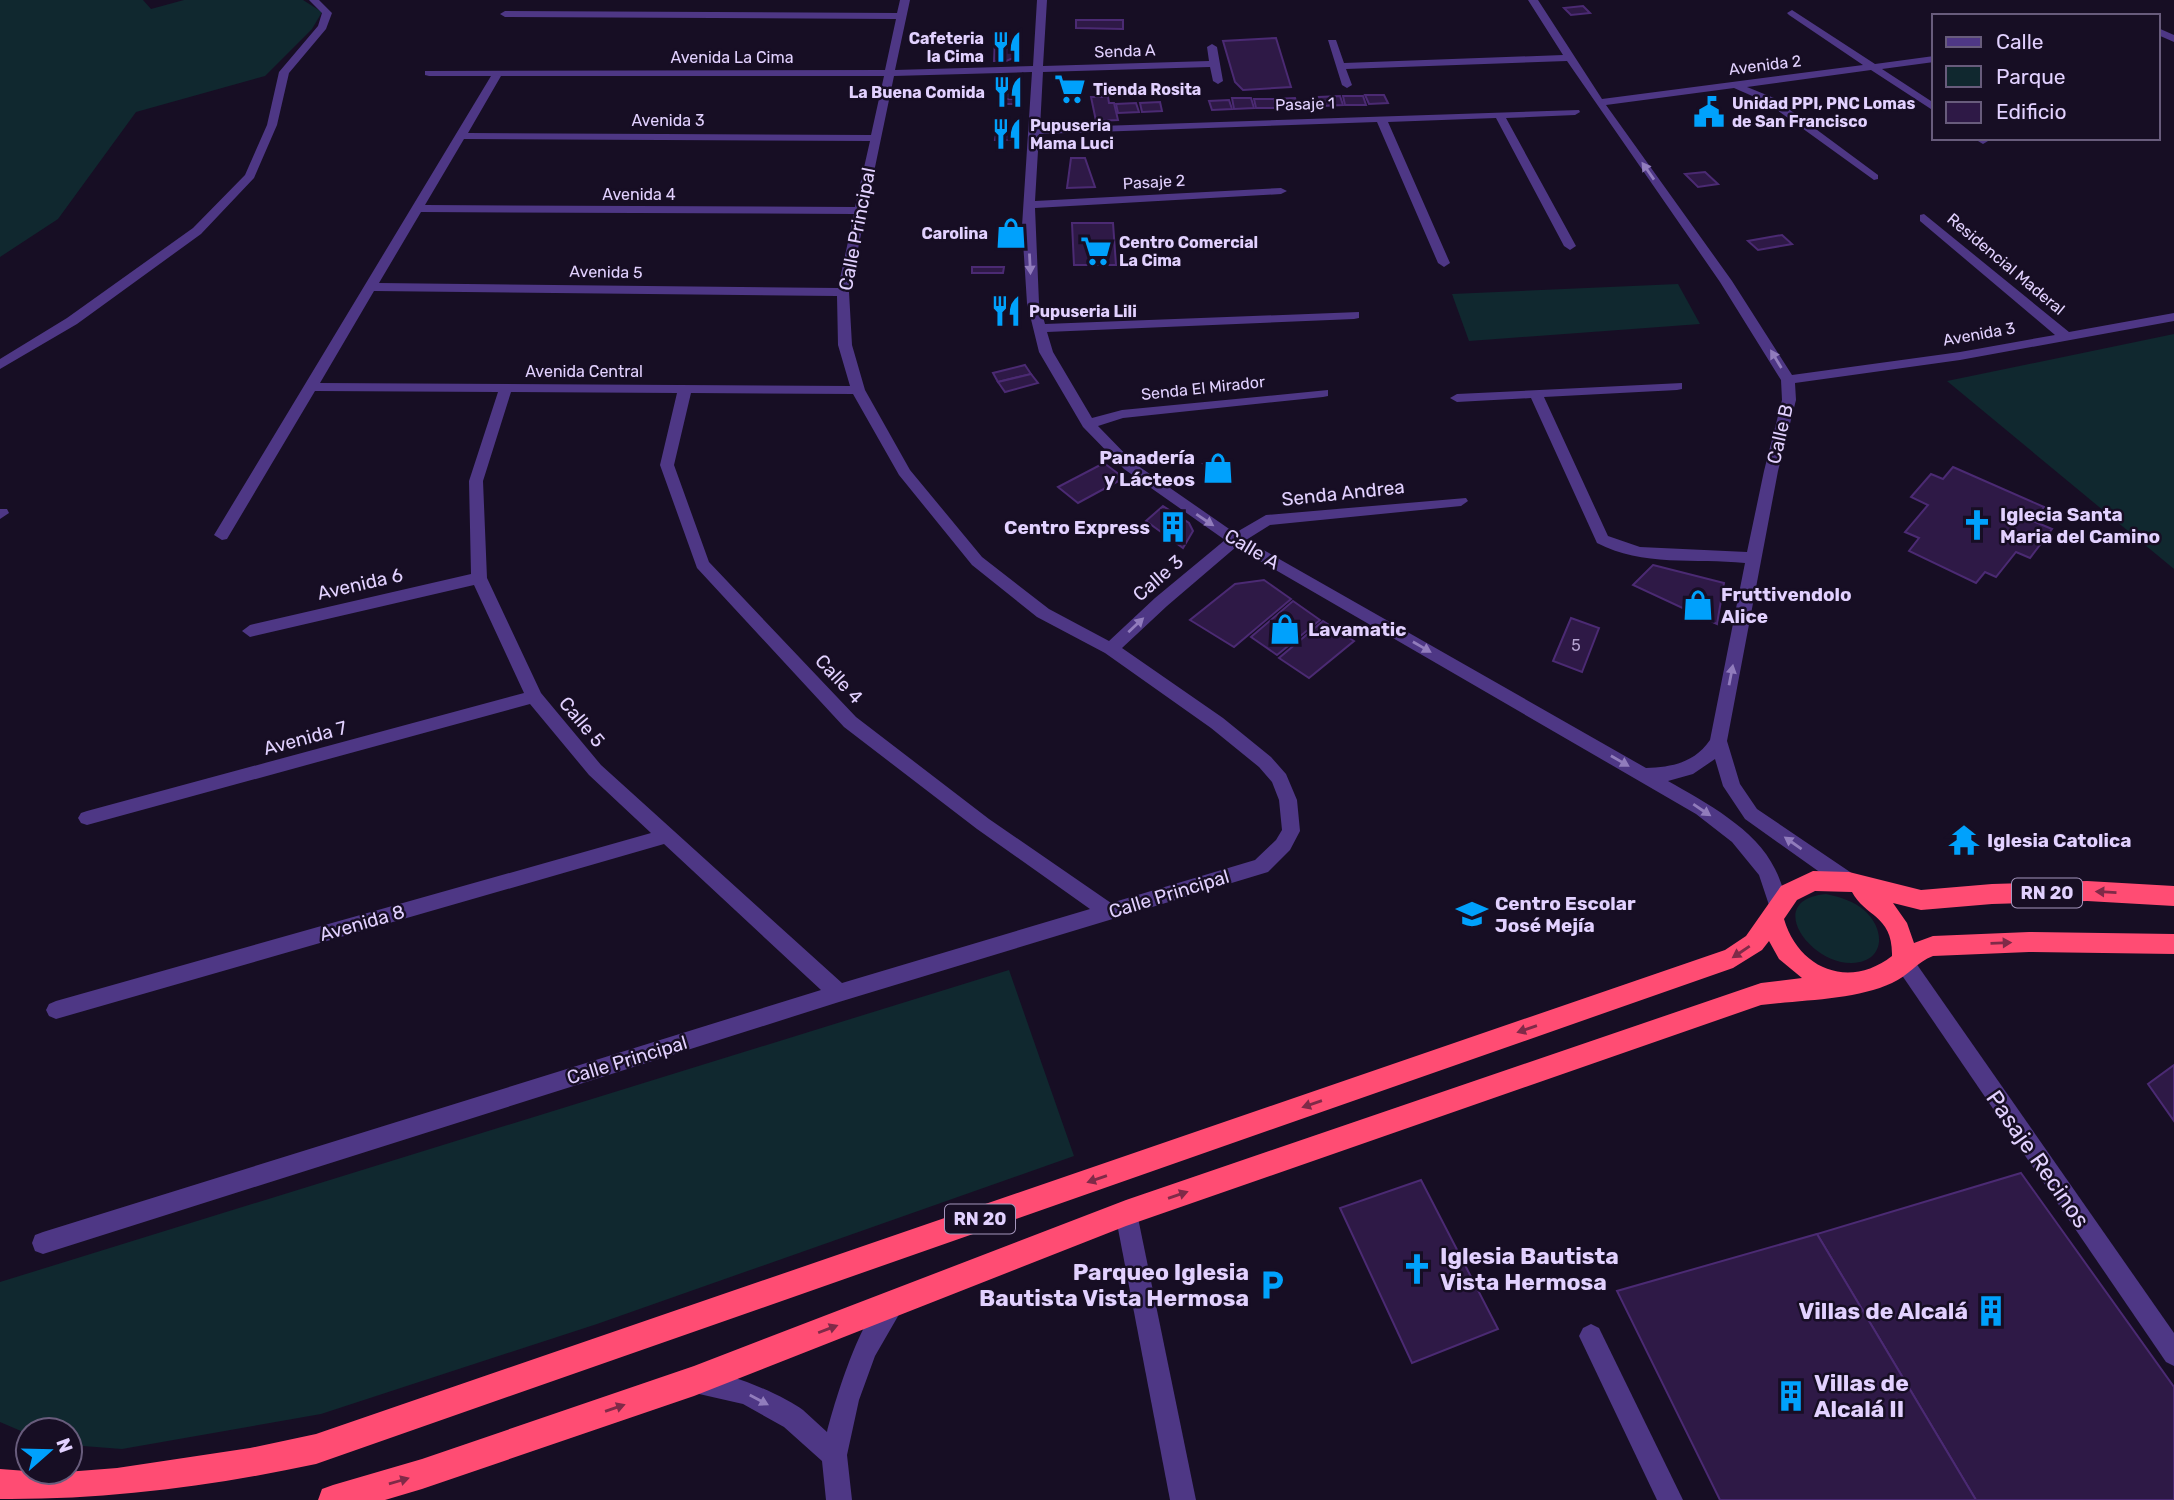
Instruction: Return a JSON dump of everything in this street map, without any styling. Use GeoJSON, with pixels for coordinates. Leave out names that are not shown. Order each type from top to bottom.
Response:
{"type":"FeatureCollection","features":[{"type":"Feature","properties":{"kind":"highway","name":"RN 20"},"geometry":{"type":"LineString","coordinates":[[0,1484],[53,1488],[117,1483],[250,1463],[316,1449],[1733,958],[1754,943],[1789,893],[1812,881],[1849,882],[1921,900],[1992,894],[2087,891],[2174,897]]}},
{"type":"Feature","properties":{"kind":"highway"},"geometry":{"type":"LineString","coordinates":[[1849,882],[1870,895],[1889,912],[1904,943],[1904,962]]}},
{"type":"Feature","properties":{"kind":"highway"},"geometry":{"type":"LineString","coordinates":[[1775,912],[1775,935],[1785,951],[1799,965],[1836,984]]}},
{"type":"Feature","properties":{"kind":"highway","name":"RN 20"},"geometry":{"type":"LineString","coordinates":[[334,1500],[422,1474],[694,1381],[1126,1213],[1761,994],[1869,981],[1886,975],[1914,953],[1933,946],[2029,942],[2174,944]]}},
{"type":"Feature","properties":{"kind":"street"},"geometry":{"type":"LineString","coordinates":[[0,365],[72,321],[197,232],[250,176],[272,125],[284,72],[323,27],[327,13],[314,0]]}},
{"type":"Feature","properties":{"kind":"street","name":"Calle Principal"},"geometry":{"type":"LineString","coordinates":[[43,1243],[839,993],[1261,866],[1283,845],[1291,831],[1288,800],[1280,779],[1265,762],[1217,723],[1111,649],[1043,612],[977,561],[904,472],[858,390],[845,345],[843,292],[905,0]]}},
{"type":"Feature","properties":{"kind":"street","name":"Calle A"},"geometry":{"type":"LineString","coordinates":[[1042,0],[1029,205],[1030,276],[1046,352],[1088,424],[1129,466],[1235,540],[1702,809],[1739,837],[1767,871],[1775,912]]}},
{"type":"Feature","properties":{"kind":"street","name":"Calle B"},"geometry":{"type":"LineString","coordinates":[[1534,0],[1600,103],[1726,281],[1788,380],[1789,400],[1771,471],[1718,741],[1732,786],[1751,814],[1849,882]]}},
{"type":"Feature","properties":{"kind":"street"},"geometry":{"type":"LineString","coordinates":[[1792,13],[1932,107]]}},
{"type":"Feature","properties":{"kind":"street"},"geometry":{"type":"LineString","coordinates":[[505,14],[901,16]]}},
{"type":"Feature","properties":{"kind":"street"},"geometry":{"type":"LineString","coordinates":[[1332,43],[1347,85]]}},
{"type":"Feature","properties":{"kind":"street"},"geometry":{"type":"LineString","coordinates":[[1212,47],[1218,81]]}},
{"type":"Feature","properties":{"kind":"street"},"geometry":{"type":"LineString","coordinates":[[1341,66],[1570,58]]}},
{"type":"Feature","properties":{"kind":"street","name":"Avenida 2"},"geometry":{"type":"LineString","coordinates":[[1600,103],[1932,59]]}},
{"type":"Feature","properties":{"kind":"street"},"geometry":{"type":"LineString","coordinates":[[1914,62],[1924,68]]}},
{"type":"Feature","properties":{"kind":"street","name":"Senda A"},"geometry":{"type":"LineString","coordinates":[[1036,70],[1215,64]]}},
{"type":"Feature","properties":{"kind":"street","name":"Avenida La Cima"},"geometry":{"type":"LineString","coordinates":[[429,73],[889,73],[1036,70]]}},
{"type":"Feature","properties":{"kind":"street"},"geometry":{"type":"LineString","coordinates":[[222,535],[498,73]]}},
{"type":"Feature","properties":{"kind":"street"},"geometry":{"type":"LineString","coordinates":[[1734,85],[1770,100],[1874,177]]}},
{"type":"Feature","properties":{"kind":"street","name":"Pasaje 1"},"geometry":{"type":"LineString","coordinates":[[1035,131],[1575,112]]}},
{"type":"Feature","properties":{"kind":"street"},"geometry":{"type":"LineString","coordinates":[[1500,116],[1570,246]]}},
{"type":"Feature","properties":{"kind":"street"},"geometry":{"type":"LineString","coordinates":[[1381,119],[1444,263]]}},
{"type":"Feature","properties":{"kind":"street","name":"Avenida 3"},"geometry":{"type":"LineString","coordinates":[[460,136],[876,138]]}},
{"type":"Feature","properties":{"kind":"street","name":"Pasaje 2"},"geometry":{"type":"LineString","coordinates":[[1029,205],[1281,191]]}},
{"type":"Feature","properties":{"kind":"street","name":"Avenida 4"},"geometry":{"type":"LineString","coordinates":[[417,208],[860,211]]}},
{"type":"Feature","properties":{"kind":"street","name":"Residencial Maderal"},"geometry":{"type":"LineString","coordinates":[[1924,218],[2065,337]]}},
{"type":"Feature","properties":{"kind":"street","name":"Avenida 5"},"geometry":{"type":"LineString","coordinates":[[370,287],[843,292]]}},
{"type":"Feature","properties":{"kind":"street"},"geometry":{"type":"LineString","coordinates":[[1039,328],[1354,315]]}},
{"type":"Feature","properties":{"kind":"street","name":"Avenida 3"},"geometry":{"type":"LineString","coordinates":[[1788,380],[1960,356],[2174,317]]}},
{"type":"Feature","properties":{"kind":"street"},"geometry":{"type":"LineString","coordinates":[[1457,398],[1677,386]]}},
{"type":"Feature","properties":{"kind":"street","name":"Avenida Central"},"geometry":{"type":"LineString","coordinates":[[310,387],[858,390]]}},
{"type":"Feature","properties":{"kind":"street","name":"Calle 5"},"geometry":{"type":"LineString","coordinates":[[506,388],[476,481],[479,578],[534,698],[595,769],[839,993]]}},
{"type":"Feature","properties":{"kind":"street","name":"Calle 4"},"geometry":{"type":"LineString","coordinates":[[685,389],[667,465],[702,564],[850,722],[983,824],[1110,913]]}},
{"type":"Feature","properties":{"kind":"street","name":"Senda El Mirador"},"geometry":{"type":"LineString","coordinates":[[1088,424],[1122,415],[1323,393]]}},
{"type":"Feature","properties":{"kind":"street"},"geometry":{"type":"LineString","coordinates":[[1536,394],[1602,539],[1614,547],[1638,554],[1713,554],[1754,558]]}},
{"type":"Feature","properties":{"kind":"street","name":"Senda Andrea"},"geometry":{"type":"LineString","coordinates":[[1235,540],[1266,520],[1461,501]]}},
{"type":"Feature","properties":{"kind":"street","name":"Calle 3"},"geometry":{"type":"LineString","coordinates":[[1111,649],[1161,602],[1235,540]]}},
{"type":"Feature","properties":{"kind":"street","name":"Avenida 6"},"geometry":{"type":"LineString","coordinates":[[250,631],[479,578]]}},
{"type":"Feature","properties":{"kind":"street","name":"Avenida 7"},"geometry":{"type":"LineString","coordinates":[[87,818],[534,698]]}},
{"type":"Feature","properties":{"kind":"street"},"geometry":{"type":"LineString","coordinates":[[1644,775],[1674,773],[1699,764],[1711,754],[1718,741]]}},
{"type":"Feature","properties":{"kind":"street","name":"Avenida 8"},"geometry":{"type":"LineString","coordinates":[[56,1010],[667,836]]}},
{"type":"Feature","properties":{"kind":"street","name":"Pasaje Recinos"},"geometry":{"type":"LineString","coordinates":[[1904,962],[2174,1354]]}},
{"type":"Feature","properties":{"kind":"street"},"geometry":{"type":"LineString","coordinates":[[1126,1213],[1183,1500]]}},
{"type":"Feature","properties":{"kind":"street"},"geometry":{"type":"LineString","coordinates":[[839,1500],[834,1455],[846,1400],[866,1349],[893,1304]]}},
{"type":"Feature","properties":{"kind":"street"},"geometry":{"type":"LineString","coordinates":[[1591,1335],[1670,1500]]}},
{"type":"Feature","properties":{"kind":"street"},"geometry":{"type":"LineString","coordinates":[[694,1381],[746,1393],[793,1418],[834,1455]]}},
{"type":"Feature","properties":{"kind":"green space"},"geometry":{"type":"Polygon","coordinates":[[[0,0],[143,0],[151,9],[184,0],[303,0],[322,12],[312,29],[265,76],[136,112],[58,219],[0,257],[0,0]]]}},
{"type":"Feature","properties":{"kind":"green space"},"geometry":{"type":"Polygon","coordinates":[[[1678,284],[1700,324],[1469,341],[1452,294],[1678,284]]]}},
{"type":"Feature","properties":{"kind":"green space"},"geometry":{"type":"Polygon","coordinates":[[[2174,334],[2174,569],[1947,381],[2174,334]]]}},
{"type":"Feature","properties":{"kind":"green space"},"geometry":{"type":"Polygon","coordinates":[[[1826,894],[1856,905],[1872,919],[1879,936],[1879,944],[1871,957],[1852,963],[1836,961],[1809,943],[1800,931],[1795,919],[1798,907],[1807,899],[1826,894]]]}},
{"type":"Feature","properties":{"kind":"green space"},"geometry":{"type":"Polygon","coordinates":[[[1009,970],[1074,1156],[597,1324],[321,1414],[122,1449],[84,1446],[84,1416],[14,1416],[14,1428],[0,1422],[0,1282],[1009,970]]]}},
{"type":"Feature","properties":{"kind":"building"},"geometry":{"type":"Polygon","coordinates":[[[1583,6],[1590,13],[1571,15],[1564,8],[1583,6]]]}},
{"type":"Feature","properties":{"kind":"building"},"geometry":{"type":"Polygon","coordinates":[[[1076,20],[1123,20],[1123,29],[1076,28],[1076,20]]]}},
{"type":"Feature","properties":{"kind":"building"},"geometry":{"type":"Polygon","coordinates":[[[1276,38],[1291,87],[1243,90],[1235,82],[1223,41],[1276,38]]]}},
{"type":"Feature","properties":{"kind":"building","name":"Cafeteria la Cima"},"geometry":{"type":"Polygon","coordinates":[[[995,39],[1020,40],[1021,55],[1006,61],[994,61],[995,39]]]}},
{"type":"Feature","properties":{"kind":"building","name":"La Buena Comida"},"geometry":{"type":"Polygon","coordinates":[[[999,81],[1019,86],[1018,99],[998,99],[999,81]]]}},
{"type":"Feature","properties":{"kind":"building"},"geometry":{"type":"Polygon","coordinates":[[[1064,84],[1077,84],[1079,94],[1065,94],[1064,84]]]}},
{"type":"Feature","properties":{"kind":"building"},"geometry":{"type":"Polygon","coordinates":[[[1365,95],[1384,95],[1388,103],[1369,104],[1365,95]]]}},
{"type":"Feature","properties":{"kind":"building"},"geometry":{"type":"Polygon","coordinates":[[[1340,96],[1343,105],[1322,106],[1319,97],[1340,96]]]}},
{"type":"Feature","properties":{"kind":"building"},"geometry":{"type":"Polygon","coordinates":[[[1343,96],[1363,96],[1366,105],[1345,105],[1343,96]]]}},
{"type":"Feature","properties":{"kind":"building"},"geometry":{"type":"Polygon","coordinates":[[[1091,97],[1108,97],[1109,103],[1114,103],[1118,120],[1096,121],[1091,97]]]}},
{"type":"Feature","properties":{"kind":"building"},"geometry":{"type":"Polygon","coordinates":[[[1232,98],[1251,98],[1254,108],[1234,109],[1232,98]]]}},
{"type":"Feature","properties":{"kind":"building"},"geometry":{"type":"Polygon","coordinates":[[[1295,98],[1298,107],[1280,107],[1276,99],[1295,98]]]}},
{"type":"Feature","properties":{"kind":"building"},"geometry":{"type":"Polygon","coordinates":[[[998,99],[1018,99],[1018,104],[998,104],[998,99]]]}},
{"type":"Feature","properties":{"kind":"building"},"geometry":{"type":"Polygon","coordinates":[[[1254,99],[1274,99],[1276,108],[1256,108],[1254,99]]]}},
{"type":"Feature","properties":{"kind":"building"},"geometry":{"type":"Polygon","coordinates":[[[1229,100],[1232,109],[1212,110],[1209,101],[1229,100]]]}},
{"type":"Feature","properties":{"kind":"building"},"geometry":{"type":"Polygon","coordinates":[[[1160,102],[1162,111],[1142,112],[1140,103],[1160,102]]]}},
{"type":"Feature","properties":{"kind":"building"},"geometry":{"type":"Polygon","coordinates":[[[1136,103],[1139,112],[1118,113],[1116,104],[1136,103]]]}},
{"type":"Feature","properties":{"kind":"building","name":"Pupuseria Mama Luci"},"geometry":{"type":"Polygon","coordinates":[[[997,128],[1020,128],[1018,140],[995,140],[997,128]]]}},
{"type":"Feature","properties":{"kind":"building"},"geometry":{"type":"Polygon","coordinates":[[[1071,158],[1085,158],[1095,187],[1067,188],[1071,158]]]}},
{"type":"Feature","properties":{"kind":"building"},"geometry":{"type":"Polygon","coordinates":[[[1705,172],[1718,184],[1698,187],[1685,174],[1705,172]]]}},
{"type":"Feature","properties":{"kind":"building"},"geometry":{"type":"Polygon","coordinates":[[[1072,223],[1113,223],[1116,265],[1074,265],[1072,223]]]}},
{"type":"Feature","properties":{"kind":"building"},"geometry":{"type":"Polygon","coordinates":[[[1782,235],[1792,244],[1758,250],[1748,241],[1782,235]]]}},
{"type":"Feature","properties":{"kind":"building"},"geometry":{"type":"Polygon","coordinates":[[[972,267],[1004,267],[1003,273],[972,273],[972,267]]]}},
{"type":"Feature","properties":{"kind":"building"},"geometry":{"type":"Polygon","coordinates":[[[1025,365],[1031,374],[998,382],[993,373],[1025,365]]]}},
{"type":"Feature","properties":{"kind":"building"},"geometry":{"type":"Polygon","coordinates":[[[1031,374],[1038,383],[1005,392],[998,382],[1031,374]]]}},
{"type":"Feature","properties":{"kind":"building"},"geometry":{"type":"Polygon","coordinates":[[[1104,463],[1124,478],[1078,503],[1058,487],[1104,463]]]}},
{"type":"Feature","properties":{"kind":"building","name":"Panadería y Lácteos"},"geometry":{"type":"Polygon","coordinates":[[[1226,463],[1229,471],[1216,472],[1204,464],[1226,463]]]}},
{"type":"Feature","properties":{"kind":"building","name":"Iglecia Santa Maria del Camino"},"geometry":{"type":"Polygon","coordinates":[[[1953,467],[2044,507],[2033,521],[2052,529],[2030,558],[2016,552],[1996,577],[1985,572],[1976,583],[1909,551],[1919,538],[1905,532],[1928,505],[1911,497],[1931,474],[1943,479],[1953,467]]]}},
{"type":"Feature","properties":{"kind":"building","name":"Centro Express"},"geometry":{"type":"Polygon","coordinates":[[[1163,506],[1189,523],[1193,531],[1183,548],[1146,521],[1163,506]]]}},
{"type":"Feature","properties":{"kind":"building"},"geometry":{"type":"Polygon","coordinates":[[[1653,565],[1724,583],[1717,624],[1633,585],[1653,565]]]}},
{"type":"Feature","properties":{"kind":"building"},"geometry":{"type":"Polygon","coordinates":[[[1264,580],[1291,599],[1234,647],[1190,620],[1235,584],[1264,580]]]}},
{"type":"Feature","properties":{"kind":"building","name":"Lavamatic"},"geometry":{"type":"Polygon","coordinates":[[[1293,601],[1320,620],[1277,655],[1251,637],[1293,601]]]}},
{"type":"Feature","properties":{"kind":"building"},"geometry":{"type":"Polygon","coordinates":[[[1571,618],[1599,628],[1582,672],[1553,661],[1571,618]]]}},
{"type":"Feature","properties":{"kind":"building"},"geometry":{"type":"Polygon","coordinates":[[[1323,621],[1354,641],[1309,678],[1279,658],[1323,621]]]}},
{"type":"Feature","properties":{"kind":"building"},"geometry":{"type":"Polygon","coordinates":[[[2174,1065],[2174,1121],[2148,1084],[2174,1065]]]}},
{"type":"Feature","properties":{"kind":"building","name":"Villas de Alcalá"},"geometry":{"type":"Polygon","coordinates":[[[2021,1173],[2174,1387],[2174,1500],[1976,1500],[1817,1234],[2021,1173]]]}},
{"type":"Feature","properties":{"kind":"building","name":"Iglesia Bautista Vista Hermosa"},"geometry":{"type":"Polygon","coordinates":[[[1421,1180],[1498,1329],[1412,1363],[1340,1208],[1421,1180]]]}},
{"type":"Feature","properties":{"kind":"building","name":"Villas de Alcalá II"},"geometry":{"type":"Polygon","coordinates":[[[1817,1234],[1976,1500],[1720,1500],[1617,1291],[1817,1234]]]}},
{"type":"Feature","properties":{"kind":"place","name":"Cafeteria la Cima"},"geometry":{"type":"Point","coordinates":[1007,47]}},
{"type":"Feature","properties":{"kind":"place","name":"Tienda Rosita"},"geometry":{"type":"Point","coordinates":[1070,89]}},
{"type":"Feature","properties":{"kind":"place","name":"La Buena Comida"},"geometry":{"type":"Point","coordinates":[1008,92]}},
{"type":"Feature","properties":{"kind":"place","name":"Unidad PPI, PNC Lomas de San Francisco"},"geometry":{"type":"Point","coordinates":[1709,112]}},
{"type":"Feature","properties":{"kind":"place","name":"Pupuseria Mama Luci"},"geometry":{"type":"Point","coordinates":[1007,134]}},
{"type":"Feature","properties":{"kind":"place","name":"Carolina"},"geometry":{"type":"Point","coordinates":[1011,233]}},
{"type":"Feature","properties":{"kind":"place","name":"Centro Comercial La Cima"},"geometry":{"type":"Point","coordinates":[1096,251]}},
{"type":"Feature","properties":{"kind":"place","name":"Pupuseria Lili"},"geometry":{"type":"Point","coordinates":[1006,311]}},
{"type":"Feature","properties":{"kind":"place","name":"Panadería y Lácteos"},"geometry":{"type":"Point","coordinates":[1218,468]}},
{"type":"Feature","properties":{"kind":"place","name":"Iglecia Santa Maria del Camino"},"geometry":{"type":"Point","coordinates":[1977,525]}},
{"type":"Feature","properties":{"kind":"place","name":"Centro Express"},"geometry":{"type":"Point","coordinates":[1173,527]}},
{"type":"Feature","properties":{"kind":"place","name":"Fruttivendolo Alice"},"geometry":{"type":"Point","coordinates":[1698,605]}},
{"type":"Feature","properties":{"kind":"place","name":"Lavamatic"},"geometry":{"type":"Point","coordinates":[1285,629]}},
{"type":"Feature","properties":{"kind":"place","name":"Iglesia Catolica"},"geometry":{"type":"Point","coordinates":[1964,840]}},
{"type":"Feature","properties":{"kind":"place","name":"Centro Escolar José Mejía"},"geometry":{"type":"Point","coordinates":[1472,914]}},
{"type":"Feature","properties":{"kind":"place","name":"Iglesia Bautista Vista Hermosa"},"geometry":{"type":"Point","coordinates":[1417,1269]}},
{"type":"Feature","properties":{"kind":"place","name":"Parqueo Iglesia Bautista Vista Hermosa"},"geometry":{"type":"Point","coordinates":[1272,1285]}},
{"type":"Feature","properties":{"kind":"place","name":"Villas de Alcalá"},"geometry":{"type":"Point","coordinates":[1991,1311]}},
{"type":"Feature","properties":{"kind":"place","name":"Villas de Alcalá II"},"geometry":{"type":"Point","coordinates":[1791,1396]}}]}
